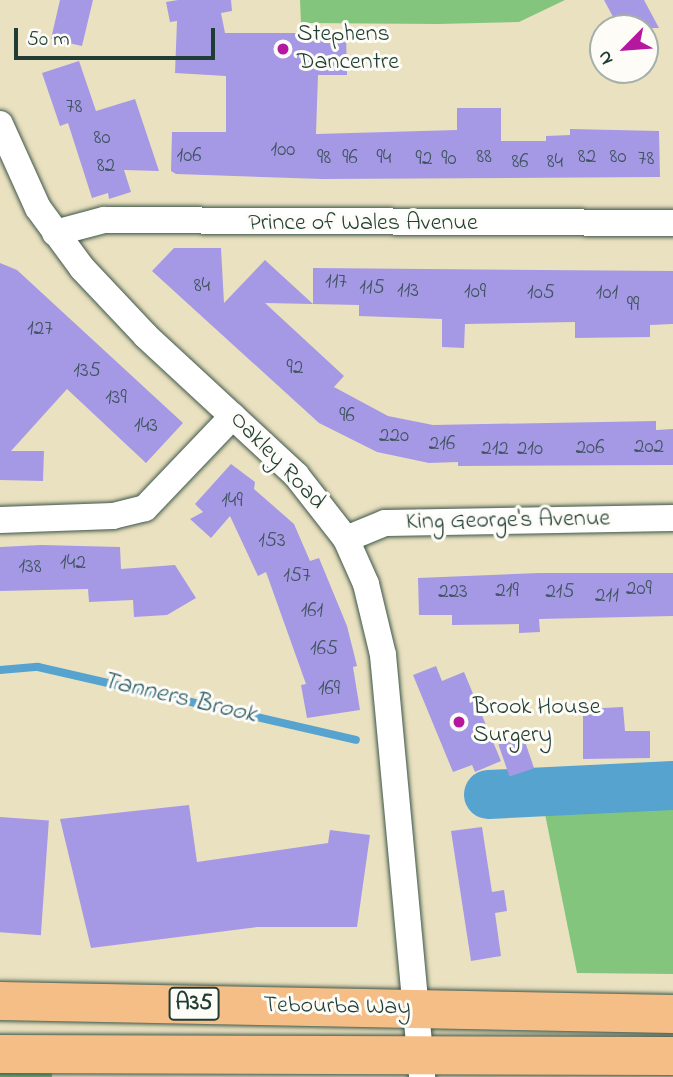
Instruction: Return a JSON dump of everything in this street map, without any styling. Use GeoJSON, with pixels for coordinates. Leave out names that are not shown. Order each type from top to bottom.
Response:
{"type":"FeatureCollection","features":[{"type":"Feature","properties":{"kind":"main road","name":"Tebourba Way"},"geometry":{"type":"LineString","coordinates":[[0,1001],[673,1014]]}},
{"type":"Feature","properties":{"kind":"main road","name":"Tebourba Way"},"geometry":{"type":"LineString","coordinates":[[0,1054],[420,1065],[673,1056]]}},
{"type":"Feature","properties":{"kind":"street","name":"Oakley Road"},"geometry":{"type":"LineString","coordinates":[[0,124],[5,158],[55,233],[104,294],[296,475],[346,539],[366,584],[381,636],[420,1065]]}},
{"type":"Feature","properties":{"kind":"street","name":"Prince of Wales Avenue"},"geometry":{"type":"LineString","coordinates":[[55,233],[89,220],[673,223]]}},
{"type":"Feature","properties":{"kind":"street"},"geometry":{"type":"LineString","coordinates":[[0,520],[113,516],[145,508],[233,416]]}},
{"type":"Feature","properties":{"kind":"street","name":"King George's Avenue"},"geometry":{"type":"LineString","coordinates":[[346,539],[386,523],[673,518]]}},
{"type":"Feature","properties":{"kind":"green space"},"geometry":{"type":"Polygon","coordinates":[[[300,0],[565,0],[519,22],[438,24],[301,23],[300,0]]]}},
{"type":"Feature","properties":{"kind":"green space"},"geometry":{"type":"Polygon","coordinates":[[[673,796],[673,974],[577,973],[543,804],[673,796]]]}},
{"type":"Feature","properties":{"kind":"green space"},"geometry":{"type":"Polygon","coordinates":[[[0,1070],[52,1070],[52,1077],[0,1077],[0,1070]]]}},
{"type":"Feature","properties":{"kind":"building"},"geometry":{"type":"Polygon","coordinates":[[[60,0],[93,0],[82,46],[51,39],[60,0]]]}},
{"type":"Feature","properties":{"kind":"building"},"geometry":{"type":"Polygon","coordinates":[[[231,0],[232,11],[221,13],[225,33],[346,33],[347,75],[318,75],[316,134],[457,130],[457,108],[501,108],[501,141],[546,141],[546,136],[570,135],[570,129],[659,131],[660,177],[322,179],[176,174],[171,171],[172,132],[226,132],[226,76],[175,73],[177,21],[170,22],[166,2],[231,0]]]}},
{"type":"Feature","properties":{"kind":"building"},"geometry":{"type":"Polygon","coordinates":[[[604,0],[644,0],[652,14],[612,14],[604,0]]]}},
{"type":"Feature","properties":{"kind":"building"},"geometry":{"type":"Polygon","coordinates":[[[79,61],[96,111],[135,99],[159,171],[124,170],[131,192],[109,199],[108,193],[92,198],[68,123],[60,126],[42,73],[79,61]]]}},
{"type":"Feature","properties":{"kind":"building"},"geometry":{"type":"Polygon","coordinates":[[[174,248],[221,248],[224,303],[265,260],[313,304],[313,268],[673,271],[673,324],[650,325],[650,337],[575,338],[575,322],[465,324],[464,348],[442,347],[442,319],[359,316],[359,305],[265,303],[344,376],[334,387],[388,416],[433,425],[656,421],[656,430],[673,429],[673,465],[458,466],[458,462],[429,463],[377,452],[319,423],[152,271],[174,248]]]}},
{"type":"Feature","properties":{"kind":"building"},"geometry":{"type":"Polygon","coordinates":[[[0,263],[17,270],[183,423],[146,463],[67,389],[11,451],[44,451],[43,481],[0,480],[0,263]]]}},
{"type":"Feature","properties":{"kind":"building"},"geometry":{"type":"Polygon","coordinates":[[[231,464],[255,482],[254,489],[294,524],[310,561],[319,558],[347,626],[357,666],[353,667],[360,710],[307,718],[301,685],[306,684],[266,572],[258,576],[230,516],[211,538],[190,519],[203,512],[195,504],[231,464]]]}},
{"type":"Feature","properties":{"kind":"building"},"geometry":{"type":"Polygon","coordinates":[[[0,547],[120,547],[121,569],[175,565],[196,598],[167,615],[134,617],[133,600],[89,602],[88,589],[0,591],[0,547]]]}},
{"type":"Feature","properties":{"kind":"building"},"geometry":{"type":"Polygon","coordinates":[[[539,573],[673,573],[673,616],[539,619],[540,632],[519,633],[519,624],[452,625],[452,615],[419,615],[418,578],[539,573]]]}},
{"type":"Feature","properties":{"kind":"building","name":"Brook House Surgery"},"geometry":{"type":"Polygon","coordinates":[[[436,666],[442,681],[464,672],[501,761],[475,772],[472,765],[453,772],[413,675],[436,666]]]}},
{"type":"Feature","properties":{"kind":"building"},"geometry":{"type":"Polygon","coordinates":[[[623,707],[625,731],[650,731],[650,758],[583,759],[583,709],[623,707]]]}},
{"type":"Feature","properties":{"kind":"building"},"geometry":{"type":"Polygon","coordinates":[[[523,736],[534,768],[509,777],[498,744],[523,736]]]}},
{"type":"Feature","properties":{"kind":"building"},"geometry":{"type":"Polygon","coordinates":[[[189,805],[197,862],[328,843],[330,830],[370,835],[357,927],[257,927],[91,948],[60,819],[189,805]]]}},
{"type":"Feature","properties":{"kind":"building"},"geometry":{"type":"Polygon","coordinates":[[[0,817],[49,820],[41,935],[0,932],[0,817]]]}},
{"type":"Feature","properties":{"kind":"building"},"geometry":{"type":"Polygon","coordinates":[[[482,827],[492,892],[504,890],[507,911],[495,913],[501,956],[471,961],[451,831],[482,827]]]}},
{"type":"Feature","properties":{"kind":"waterway","name":"Tanners Brook"},"geometry":{"type":"LineString","coordinates":[[0,670],[38,667],[356,740]]}},
{"type":"Feature","properties":{"kind":"waterway","name":"Tanners Brook"},"geometry":{"type":"LineString","coordinates":[[488,794],[673,785]]}},
{"type":"Feature","properties":{"kind":"place","name":"Stephens Dancentre"},"geometry":{"type":"Point","coordinates":[283,49]}},
{"type":"Feature","properties":{"kind":"place","name":"Brook House Surgery"},"geometry":{"type":"Point","coordinates":[459,722]}}]}
